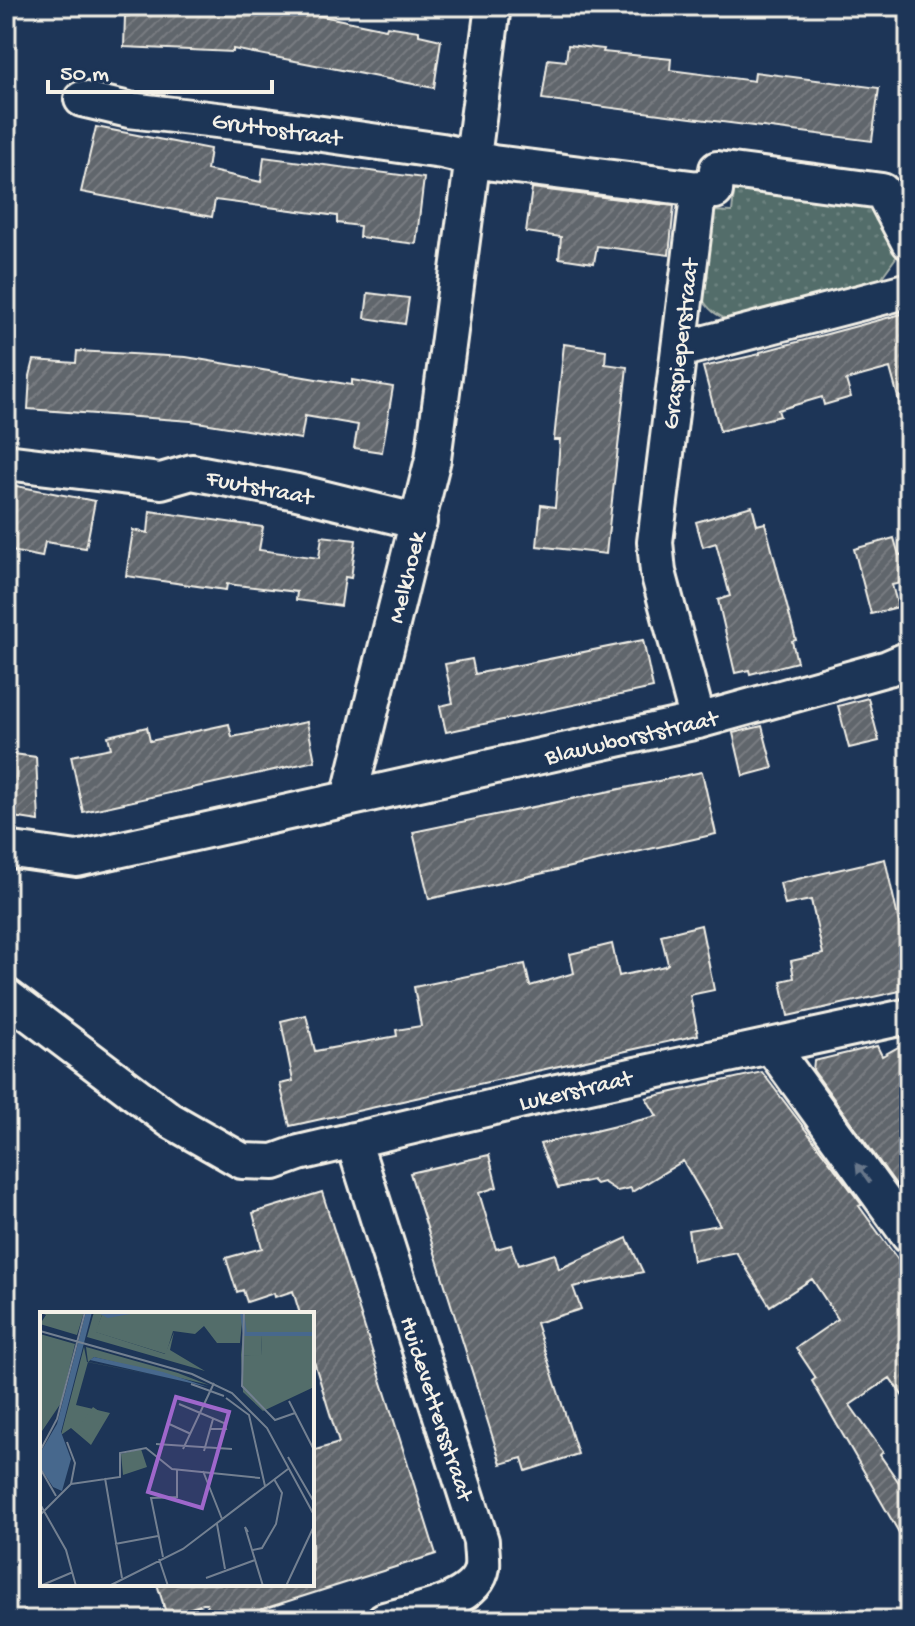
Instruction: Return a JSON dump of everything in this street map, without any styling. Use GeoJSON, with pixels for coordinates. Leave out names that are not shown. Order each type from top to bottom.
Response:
{"type":"FeatureCollection","features":[{"type":"Feature","properties":{"kind":"street","name":"Melkhoek"},"geometry":{"type":"LineString","coordinates":[[349,798],[433,459],[493,6]]}},
{"type":"Feature","properties":{"kind":"street","name":"Gruttostraat"},"geometry":{"type":"LineString","coordinates":[[82,99],[129,110],[252,124],[473,158]]}},
{"type":"Feature","properties":{"kind":"street"},"geometry":{"type":"LineString","coordinates":[[473,158],[715,191],[717,169],[882,191],[909,242]]}},
{"type":"Feature","properties":{"kind":"street","name":"Graspieperstraat"},"geometry":{"type":"LineString","coordinates":[[698,721],[658,572],[655,542],[699,188]]}},
{"type":"Feature","properties":{"kind":"street"},"geometry":{"type":"LineString","coordinates":[[679,350],[909,290]]}},
{"type":"Feature","properties":{"kind":"street","name":"Fuutstraat"},"geometry":{"type":"LineString","coordinates":[[6,462],[161,481],[192,472],[297,492],[419,522]]}},
{"type":"Feature","properties":{"kind":"street","name":"Blauwborststraat"},"geometry":{"type":"LineString","coordinates":[[349,798],[698,721],[888,668],[909,659]]}},
{"type":"Feature","properties":{"kind":"street"},"geometry":{"type":"LineString","coordinates":[[6,849],[77,859],[349,798]]}},
{"type":"Feature","properties":{"kind":"street","name":"Lukerstraat"},"geometry":{"type":"LineString","coordinates":[[6,996],[170,1120],[242,1161],[274,1162],[353,1140],[909,1016]]}},
{"type":"Feature","properties":{"kind":"street"},"geometry":{"type":"LineString","coordinates":[[771,1046],[909,1236]]}},
{"type":"Feature","properties":{"kind":"street","name":"Huidevettersstraat"},"geometry":{"type":"LineString","coordinates":[[353,1140],[481,1541],[482,1569],[472,1585],[453,1600],[384,1620]]}},
{"type":"Feature","properties":{"kind":"green space"},"geometry":{"type":"Polygon","coordinates":[[[735,183],[870,201],[897,242],[897,256],[879,281],[734,323],[710,309],[701,295],[712,211],[732,212],[735,183]]]}},
{"type":"Feature","properties":{"kind":"building"},"geometry":{"type":"Polygon","coordinates":[[[130,6],[273,6],[386,29],[387,26],[419,31],[419,35],[441,40],[434,88],[233,49],[233,52],[124,47],[125,16],[129,16],[130,6]]]}},
{"type":"Feature","properties":{"kind":"building"},"geometry":{"type":"Polygon","coordinates":[[[568,45],[671,59],[670,70],[754,81],[755,72],[879,88],[872,141],[542,99],[548,59],[566,61],[568,45]]]}},
{"type":"Feature","properties":{"kind":"building"},"geometry":{"type":"Polygon","coordinates":[[[96,127],[210,149],[207,170],[261,182],[264,157],[424,178],[416,244],[359,237],[360,226],[337,223],[337,216],[215,200],[212,217],[81,192],[96,127]]]}},
{"type":"Feature","properties":{"kind":"building"},"geometry":{"type":"Polygon","coordinates":[[[532,188],[674,206],[669,255],[597,246],[594,263],[559,258],[561,237],[526,232],[532,188]]]}},
{"type":"Feature","properties":{"kind":"building"},"geometry":{"type":"Polygon","coordinates":[[[368,293],[409,298],[405,324],[365,318],[368,293]]]}},
{"type":"Feature","properties":{"kind":"building"},"geometry":{"type":"Polygon","coordinates":[[[909,312],[909,411],[902,412],[890,368],[846,380],[851,397],[824,405],[822,397],[778,410],[780,416],[720,431],[703,367],[909,312]]]}},
{"type":"Feature","properties":{"kind":"building"},"geometry":{"type":"Polygon","coordinates":[[[564,344],[606,350],[605,364],[627,367],[606,554],[537,546],[541,505],[555,507],[560,440],[554,440],[564,344]]]}},
{"type":"Feature","properties":{"kind":"building"},"geometry":{"type":"Polygon","coordinates":[[[77,351],[186,357],[352,385],[352,380],[393,387],[382,452],[354,448],[358,425],[305,416],[301,439],[191,421],[28,409],[34,360],[76,363],[77,351]]]}},
{"type":"Feature","properties":{"kind":"building"},"geometry":{"type":"Polygon","coordinates":[[[6,484],[95,501],[86,548],[45,542],[42,557],[6,550],[6,484]]]}},
{"type":"Feature","properties":{"kind":"building"},"geometry":{"type":"Polygon","coordinates":[[[752,506],[757,525],[765,523],[796,640],[792,641],[797,662],[750,674],[749,670],[735,673],[718,600],[730,596],[716,543],[703,547],[696,522],[752,506]]]}},
{"type":"Feature","properties":{"kind":"building"},"geometry":{"type":"Polygon","coordinates":[[[150,511],[263,527],[259,550],[319,558],[322,536],[356,540],[351,578],[345,577],[341,606],[296,600],[297,592],[227,584],[226,590],[126,576],[133,530],[148,533],[150,511]]]}},
{"type":"Feature","properties":{"kind":"building"},"geometry":{"type":"Polygon","coordinates":[[[894,538],[899,555],[909,553],[909,581],[892,585],[898,607],[871,614],[854,549],[894,538]]]}},
{"type":"Feature","properties":{"kind":"building"},"geometry":{"type":"Polygon","coordinates":[[[643,640],[653,688],[446,732],[440,706],[453,703],[445,664],[472,659],[475,674],[643,640]]]}},
{"type":"Feature","properties":{"kind":"building"},"geometry":{"type":"Polygon","coordinates":[[[868,698],[879,741],[849,748],[838,706],[868,698]]]}},
{"type":"Feature","properties":{"kind":"building"},"geometry":{"type":"Polygon","coordinates":[[[307,722],[315,761],[83,812],[71,756],[111,748],[108,736],[147,727],[150,741],[229,724],[232,737],[307,722]]]}},
{"type":"Feature","properties":{"kind":"building"},"geometry":{"type":"Polygon","coordinates":[[[762,726],[773,768],[743,776],[733,733],[762,726]]]}},
{"type":"Feature","properties":{"kind":"building"},"geometry":{"type":"Polygon","coordinates":[[[6,753],[36,757],[39,821],[6,816],[6,753]]]}},
{"type":"Feature","properties":{"kind":"building"},"geometry":{"type":"Polygon","coordinates":[[[702,772],[716,834],[429,899],[413,832],[702,772]]]}},
{"type":"Feature","properties":{"kind":"building"},"geometry":{"type":"Polygon","coordinates":[[[885,859],[902,936],[909,935],[909,989],[788,1016],[781,981],[794,978],[791,961],[823,954],[811,900],[785,905],[780,883],[885,859]]]}},
{"type":"Feature","properties":{"kind":"building"},"geometry":{"type":"Polygon","coordinates":[[[701,925],[714,990],[690,995],[698,1035],[290,1126],[280,1084],[293,1081],[281,1021],[306,1015],[315,1051],[397,1036],[396,1030],[421,1026],[414,987],[525,964],[530,986],[574,973],[570,954],[612,944],[619,976],[665,966],[668,964],[661,935],[701,925]]]}},
{"type":"Feature","properties":{"kind":"building"},"geometry":{"type":"Polygon","coordinates":[[[909,1041],[909,1192],[903,1194],[813,1070],[814,1061],[877,1046],[882,1056],[909,1041]]]}},
{"type":"Feature","properties":{"kind":"building"},"geometry":{"type":"Polygon","coordinates":[[[762,1072],[862,1205],[859,1206],[909,1275],[909,1405],[890,1378],[850,1405],[883,1452],[880,1455],[909,1497],[909,1550],[812,1381],[816,1378],[796,1348],[838,1319],[812,1279],[770,1306],[736,1252],[693,1261],[688,1230],[720,1225],[683,1161],[632,1192],[631,1188],[617,1191],[603,1182],[596,1184],[592,1180],[558,1188],[540,1144],[657,1116],[646,1098],[762,1072]]]}},
{"type":"Feature","properties":{"kind":"building"},"geometry":{"type":"Polygon","coordinates":[[[489,1155],[497,1187],[479,1193],[496,1249],[511,1245],[518,1265],[555,1254],[559,1269],[627,1238],[643,1272],[573,1287],[581,1309],[536,1323],[578,1454],[526,1471],[522,1458],[501,1464],[410,1173],[489,1155]]]}},
{"type":"Feature","properties":{"kind":"building"},"geometry":{"type":"Polygon","coordinates":[[[322,1192],[436,1554],[229,1620],[212,1620],[206,1603],[167,1616],[158,1586],[314,1586],[314,1450],[339,1443],[314,1362],[314,1312],[299,1312],[293,1291],[275,1297],[274,1293],[247,1302],[243,1290],[237,1292],[226,1258],[262,1248],[253,1213],[322,1192]]]}}]}
